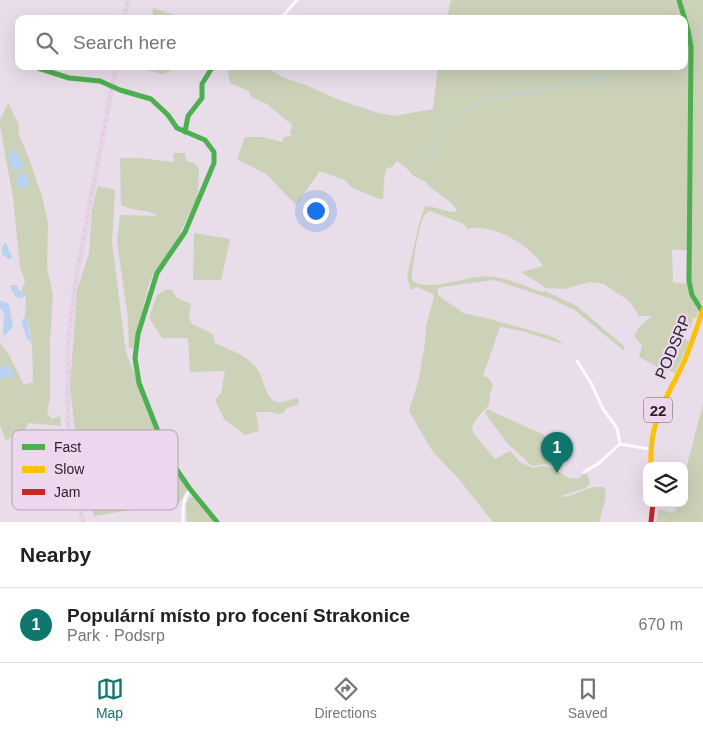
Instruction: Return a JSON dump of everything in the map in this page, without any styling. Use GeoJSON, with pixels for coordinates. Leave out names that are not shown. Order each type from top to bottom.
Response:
{"type":"FeatureCollection","features":[{"type":"Feature","properties":{"kind":"street"},"geometry":{"type":"LineString","coordinates":[[284,15],[297,0]]}},
{"type":"Feature","properties":{"kind":"street"},"geometry":{"type":"LineString","coordinates":[[678,0],[683,15]]}},
{"type":"Feature","properties":{"kind":"street"},"geometry":{"type":"LineString","coordinates":[[688,30],[691,47],[689,281],[692,295],[703,310]]}},
{"type":"Feature","properties":{"kind":"street"},"geometry":{"type":"LineString","coordinates":[[44,70],[69,78],[100,81],[120,90],[151,99],[168,115],[177,128],[204,140],[211,146],[214,152],[214,163],[184,232],[157,273],[138,334],[135,358],[139,383],[157,430]]}},
{"type":"Feature","properties":{"kind":"street"},"geometry":{"type":"LineString","coordinates":[[185,132],[188,116],[202,98],[202,84],[211,70]]}},
{"type":"Feature","properties":{"kind":"street","name":"PODSRP"},"geometry":{"type":"LineString","coordinates":[[650,462],[649,449],[654,420],[689,350],[703,310]]}},
{"type":"Feature","properties":{"kind":"street"},"geometry":{"type":"LineString","coordinates":[[577,361],[591,383],[603,409],[618,428],[620,444]]}},
{"type":"Feature","properties":{"kind":"street"},"geometry":{"type":"LineString","coordinates":[[620,444],[649,449]]}},
{"type":"Feature","properties":{"kind":"street"},"geometry":{"type":"LineString","coordinates":[[584,472],[600,463],[620,444]]}},
{"type":"Feature","properties":{"kind":"street"},"geometry":{"type":"LineString","coordinates":[[178,472],[218,522]]}},
{"type":"Feature","properties":{"kind":"street"},"geometry":{"type":"LineString","coordinates":[[183,522],[182,505],[190,489]]}},
{"type":"Feature","properties":{"kind":"street"},"geometry":{"type":"LineString","coordinates":[[652,522],[653,507]]}},
{"type":"Feature","properties":{"kind":"shaded area"},"geometry":{"type":"Polygon","coordinates":[[[125,0],[131,0],[128,15],[122,15],[125,0]]]}},
{"type":"Feature","properties":{"kind":"shaded area"},"geometry":{"type":"Polygon","coordinates":[[[112,70],[118,70],[79,280],[71,344],[72,430],[66,430],[65,343],[73,279],[112,70]]]}},
{"type":"Feature","properties":{"kind":"shaded area"},"geometry":{"type":"Polygon","coordinates":[[[78,510],[84,510],[86,522],[80,522],[78,510]]]}},
{"type":"Feature","properties":{"kind":"green space"},"geometry":{"type":"Polygon","coordinates":[[[451,0],[703,0],[703,299],[696,318],[691,317],[693,320],[691,328],[682,332],[663,368],[661,369],[639,357],[642,345],[636,339],[635,334],[640,326],[652,316],[639,316],[629,301],[604,284],[590,282],[564,289],[546,288],[521,272],[543,266],[538,258],[510,237],[499,232],[477,228],[467,229],[464,224],[430,211],[424,216],[422,221],[414,257],[412,280],[418,283],[434,285],[485,276],[510,280],[541,292],[545,291],[577,306],[624,346],[624,351],[576,311],[552,299],[494,280],[438,288],[438,295],[463,313],[550,336],[565,344],[522,331],[500,327],[483,376],[488,378],[493,385],[489,405],[477,418],[472,427],[473,433],[495,459],[510,451],[520,462],[533,468],[548,467],[573,478],[580,478],[582,475],[587,474],[590,483],[586,488],[561,496],[566,497],[593,487],[604,487],[606,495],[599,522],[493,522],[457,477],[433,452],[409,411],[419,379],[426,326],[434,297],[433,294],[417,287],[411,290],[407,277],[419,224],[425,206],[457,212],[456,209],[426,182],[414,176],[397,161],[392,167],[387,168],[384,179],[383,199],[351,187],[345,180],[319,172],[296,205],[266,174],[237,159],[245,137],[263,137],[282,142],[284,137],[293,136],[290,134],[292,125],[267,104],[251,97],[249,91],[230,83],[228,70],[271,70],[284,78],[378,113],[394,116],[433,109],[438,70],[688,70],[688,15],[448,15],[451,0]],[[672,250],[673,282],[686,284],[687,250],[672,250]]]}},
{"type":"Feature","properties":{"kind":"green space"},"geometry":{"type":"Polygon","coordinates":[[[153,8],[175,15],[152,15],[153,8]]]}},
{"type":"Feature","properties":{"kind":"green space"},"geometry":{"type":"Polygon","coordinates":[[[146,70],[172,70],[163,74],[146,70]]]}},
{"type":"Feature","properties":{"kind":"green space"},"geometry":{"type":"Polygon","coordinates":[[[8,103],[19,125],[18,132],[42,196],[48,224],[47,268],[53,294],[50,340],[50,399],[47,413],[52,419],[60,416],[61,426],[28,423],[25,430],[12,430],[12,437],[6,441],[0,425],[0,380],[7,376],[12,377],[12,372],[10,367],[3,365],[0,368],[0,342],[9,355],[24,385],[33,382],[33,358],[30,330],[25,317],[26,296],[21,292],[25,281],[20,267],[13,198],[0,120],[8,103]]]}},
{"type":"Feature","properties":{"kind":"green space"},"geometry":{"type":"Polygon","coordinates":[[[173,153],[185,153],[186,161],[195,164],[199,169],[198,192],[177,239],[152,277],[133,348],[129,349],[128,319],[117,241],[120,215],[158,216],[121,205],[120,158],[174,162],[173,153]]]}},
{"type":"Feature","properties":{"kind":"green space"},"geometry":{"type":"Polygon","coordinates":[[[98,186],[115,190],[112,243],[126,352],[156,430],[75,430],[70,386],[77,290],[89,253],[92,209],[98,186]]]}},
{"type":"Feature","properties":{"kind":"green space"},"geometry":{"type":"Polygon","coordinates":[[[194,233],[230,239],[221,280],[193,280],[194,233]]]}},
{"type":"Feature","properties":{"kind":"green space"},"geometry":{"type":"Polygon","coordinates":[[[167,289],[172,290],[177,298],[191,304],[189,319],[192,324],[213,334],[215,343],[238,353],[253,364],[272,400],[281,402],[298,398],[299,404],[287,408],[280,414],[256,412],[259,431],[245,435],[224,419],[215,400],[221,393],[225,371],[190,372],[188,338],[162,338],[149,318],[157,295],[167,289]]]}},
{"type":"Feature","properties":{"kind":"green space"},"geometry":{"type":"Polygon","coordinates":[[[684,338],[689,342],[675,373],[666,369],[684,338]]]}},
{"type":"Feature","properties":{"kind":"green space"},"geometry":{"type":"Polygon","coordinates":[[[703,404],[703,522],[656,522],[658,511],[660,510],[672,513],[676,507],[688,507],[688,462],[703,404]]]}},
{"type":"Feature","properties":{"kind":"green space"},"geometry":{"type":"Polygon","coordinates":[[[487,409],[546,436],[564,461],[560,469],[546,464],[532,466],[507,443],[485,413],[487,409]]]}},
{"type":"Feature","properties":{"kind":"green space"},"geometry":{"type":"Polygon","coordinates":[[[178,477],[187,490],[178,502],[178,477]]]}},
{"type":"Feature","properties":{"kind":"green space"},"geometry":{"type":"Polygon","coordinates":[[[190,497],[194,497],[213,522],[187,522],[186,504],[190,497]]]}},
{"type":"Feature","properties":{"kind":"green space"},"geometry":{"type":"Polygon","coordinates":[[[92,510],[131,510],[94,516],[92,510]]]}},
{"type":"Feature","properties":{"kind":"water"},"geometry":{"type":"Polygon","coordinates":[[[15,150],[24,168],[17,170],[10,168],[9,152],[15,150]]]}},
{"type":"Feature","properties":{"kind":"water"},"geometry":{"type":"Polygon","coordinates":[[[24,173],[30,183],[27,188],[14,185],[19,181],[17,175],[24,173]]]}},
{"type":"Feature","properties":{"kind":"water"},"geometry":{"type":"Polygon","coordinates":[[[6,242],[12,256],[10,260],[2,254],[2,247],[6,242]]]}},
{"type":"Feature","properties":{"kind":"water"},"geometry":{"type":"Polygon","coordinates":[[[11,285],[17,285],[26,296],[21,298],[15,296],[10,287],[11,285]]]}},
{"type":"Feature","properties":{"kind":"water"},"geometry":{"type":"Polygon","coordinates":[[[0,301],[9,304],[13,327],[4,336],[4,313],[0,308],[0,301]]]}},
{"type":"Feature","properties":{"kind":"water"},"geometry":{"type":"Polygon","coordinates":[[[25,317],[31,341],[27,339],[22,324],[22,320],[25,317]]]}},
{"type":"Feature","properties":{"kind":"water"},"geometry":{"type":"Polygon","coordinates":[[[3,365],[8,365],[15,375],[12,377],[7,376],[0,380],[0,368],[3,365]]]}},
{"type":"Feature","properties":{"kind":"waterway"},"geometry":{"type":"LineString","coordinates":[[692,37],[703,29]]}},
{"type":"Feature","properties":{"kind":"waterway"},"geometry":{"type":"LineString","coordinates":[[430,161],[436,143],[444,128],[454,117],[466,109],[494,98],[569,83],[596,80],[616,70]]}},
{"type":"Feature","properties":{"kind":"railway"},"geometry":{"type":"LineString","coordinates":[[125,15],[128,0]]}},
{"type":"Feature","properties":{"kind":"railway"},"geometry":{"type":"LineString","coordinates":[[69,430],[68,343],[76,279],[115,70]]}},
{"type":"Feature","properties":{"kind":"railway"},"geometry":{"type":"LineString","coordinates":[[81,510],[83,522]]}},
{"type":"Feature","properties":{"kind":"traffic: fast"},"geometry":{"type":"LineString","coordinates":[[679,0],[684,15]]}},
{"type":"Feature","properties":{"kind":"traffic: fast"},"geometry":{"type":"LineString","coordinates":[[688,30],[691,47],[689,281],[692,295],[702,311]]}},
{"type":"Feature","properties":{"kind":"traffic: fast"},"geometry":{"type":"LineString","coordinates":[[44,70],[69,78],[100,81],[120,90],[151,99],[168,115],[177,128],[205,140],[214,152],[214,163],[185,232],[157,273],[138,334],[135,358],[139,383],[157,430]]}},
{"type":"Feature","properties":{"kind":"traffic: fast"},"geometry":{"type":"LineString","coordinates":[[185,132],[188,116],[202,98],[202,84],[211,70]]}},
{"type":"Feature","properties":{"kind":"traffic: fast"},"geometry":{"type":"LineString","coordinates":[[178,472],[217,522]]}},
{"type":"Feature","properties":{"kind":"traffic: slow"},"geometry":{"type":"LineString","coordinates":[[651,462],[653,436],[660,412],[686,357],[703,309]]}},
{"type":"Feature","properties":{"kind":"traffic: jam"},"geometry":{"type":"LineString","coordinates":[[651,522],[653,507]]}},
{"type":"Feature","properties":{"kind":"place","name":"Populární místo pro focení Strakonice"},"geometry":{"type":"Point","coordinates":[557,473]}}]}
